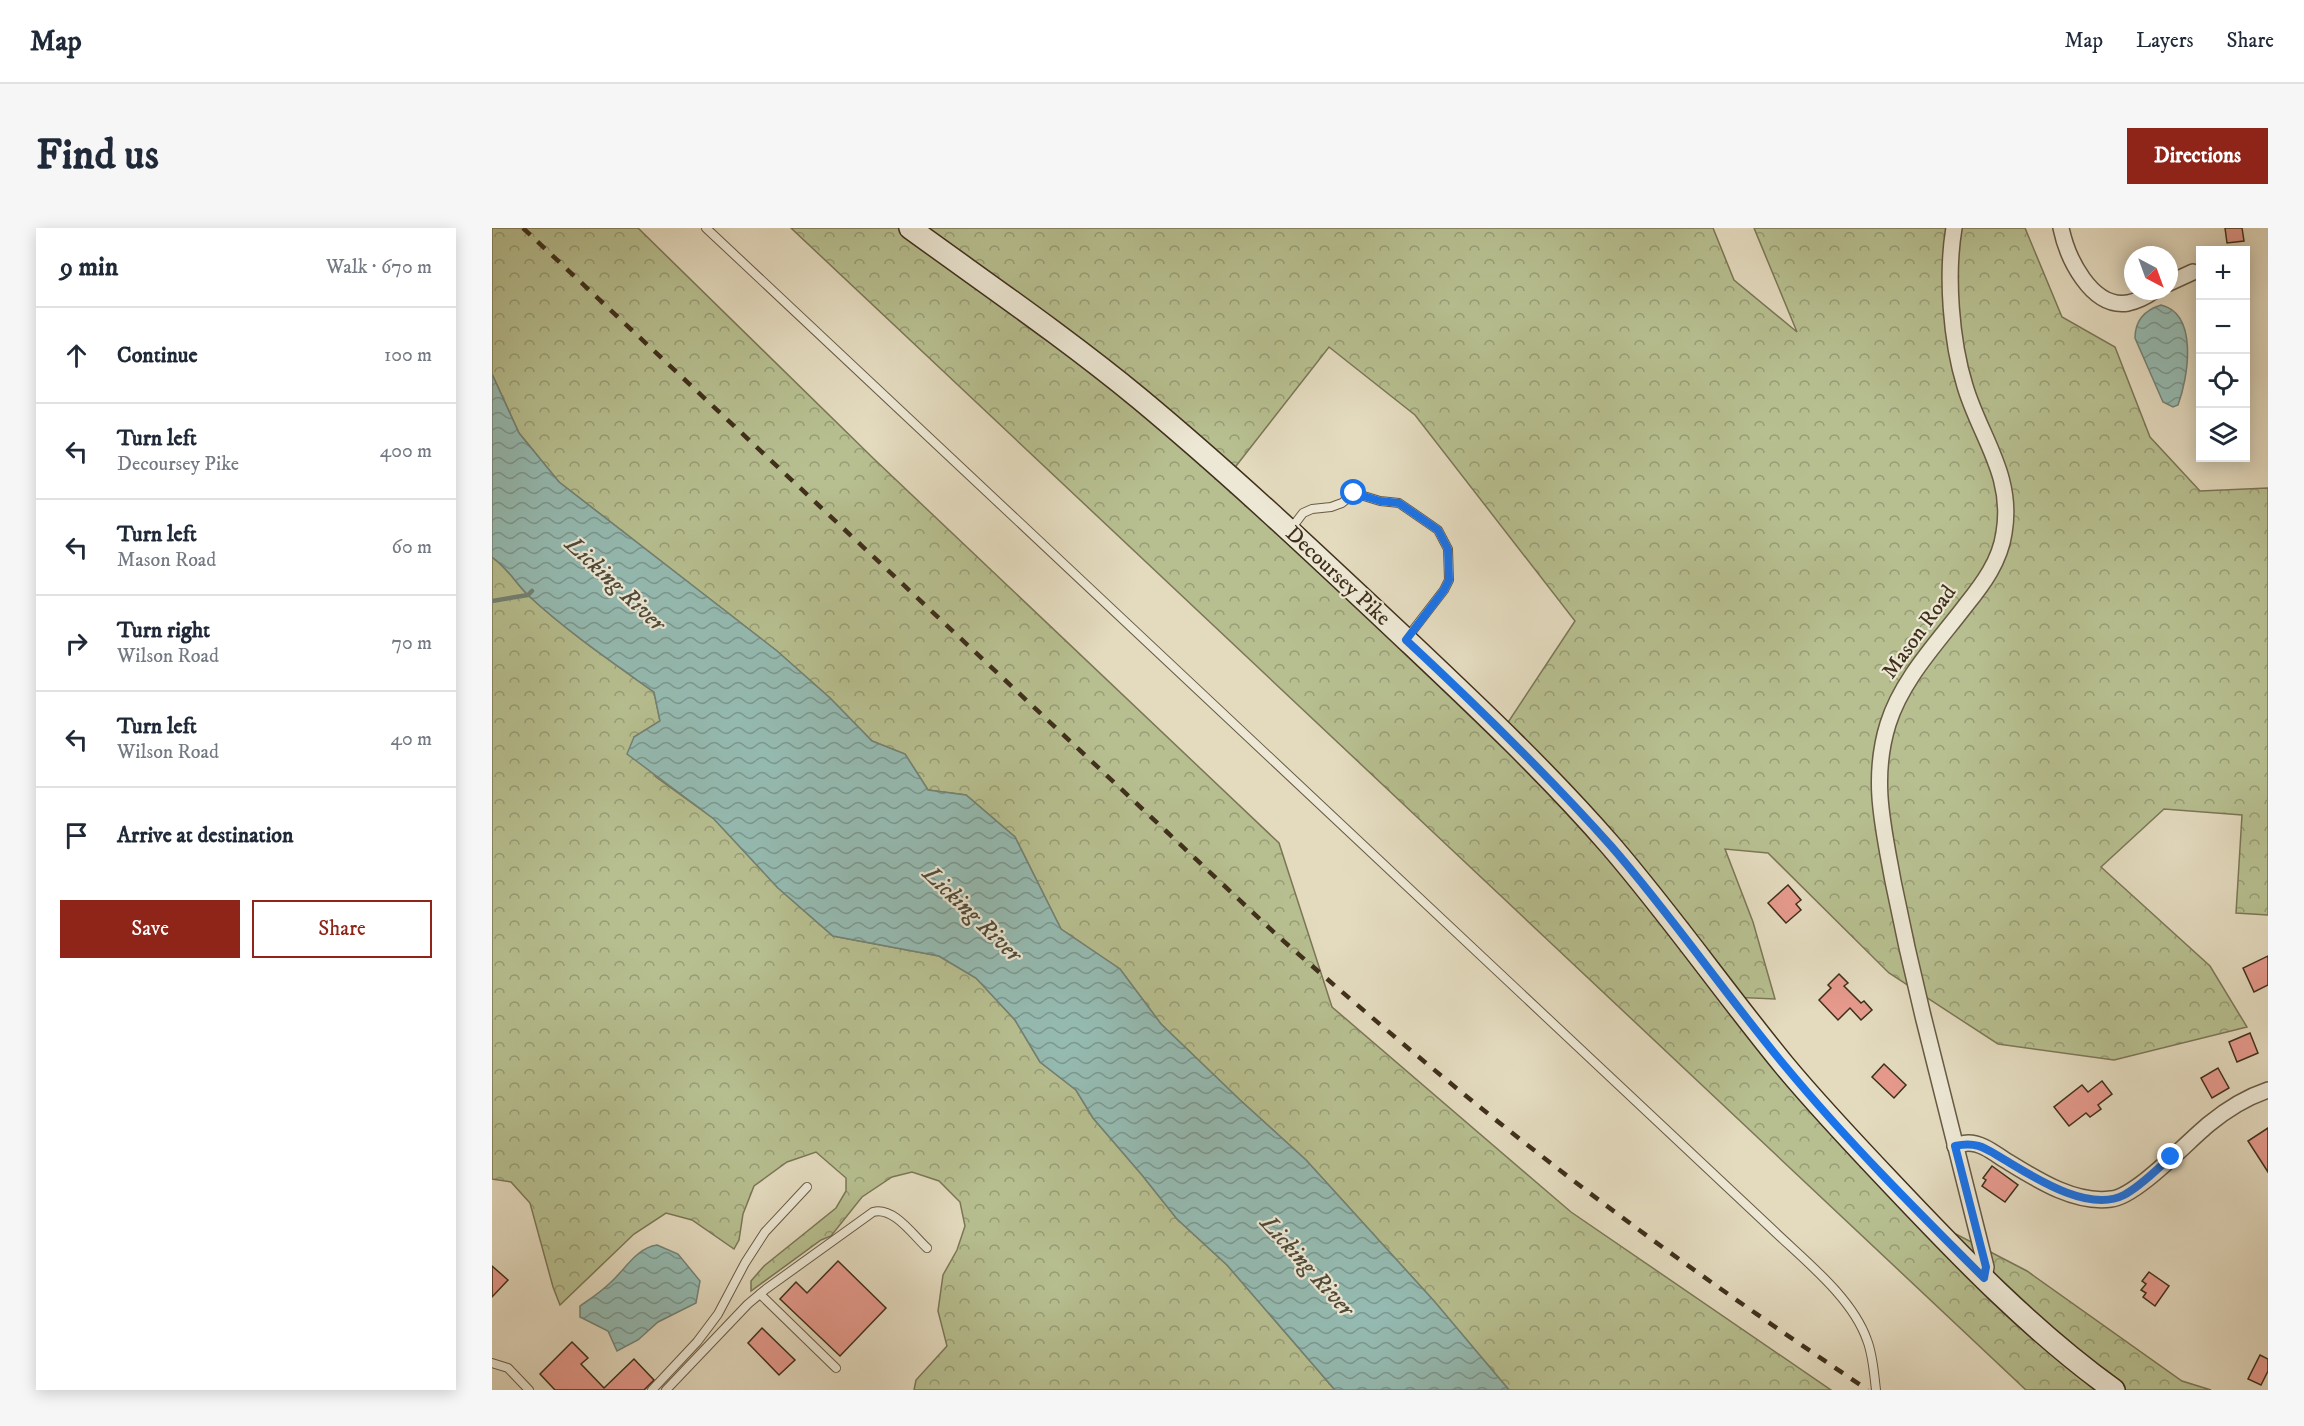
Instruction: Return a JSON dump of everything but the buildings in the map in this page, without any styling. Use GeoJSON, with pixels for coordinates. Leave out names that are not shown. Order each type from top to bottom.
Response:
{"type":"FeatureCollection","features":[{"type":"Feature","properties":{"kind":"main road","name":"Decoursey Pike"},"geometry":{"type":"LineString","coordinates":[[910,228],[1050,329],[1137,397],[1290,530],[1502,730],[1612,847],[1786,1067],[1928,1222],[1984,1278],[2080,1365],[2114,1390]]}},
{"type":"Feature","properties":{"kind":"street","name":"Mason Road"},"geometry":{"type":"LineString","coordinates":[[1954,228],[1952,300],[1956,348],[1966,388],[1996,459],[2004,503],[2004,534],[1997,557],[1983,583],[1908,681],[1891,714],[1884,736],[1878,772],[1882,821],[1905,939],[1986,1267],[1984,1278]]}},
{"type":"Feature","properties":{"kind":"street"},"geometry":{"type":"LineString","coordinates":[[2061,228],[2070,256],[2078,271],[2098,294],[2116,303],[2128,303],[2134,300]]}},
{"type":"Feature","properties":{"kind":"street"},"geometry":{"type":"LineString","coordinates":[[2178,279],[2193,272]]}},
{"type":"Feature","properties":{"kind":"street"},"geometry":{"type":"LineString","coordinates":[[1955,1146],[1969,1143],[1986,1148],[2070,1194],[2090,1200],[2114,1199],[2138,1185],[2210,1122],[2251,1096],[2268,1090]]}},
{"type":"Feature","properties":{"kind":"lane"},"geometry":{"type":"LineString","coordinates":[[706,228],[1830,1285],[1860,1322],[1870,1347],[1876,1390]]}},
{"type":"Feature","properties":{"kind":"lane"},"geometry":{"type":"LineString","coordinates":[[1290,530],[1303,513],[1342,503],[1354,493],[1380,501],[1399,503],[1438,530],[1448,549],[1449,580],[1406,640]]}},
{"type":"Feature","properties":{"kind":"lane"},"geometry":{"type":"LineString","coordinates":[[652,1390],[697,1342],[718,1314],[745,1263],[765,1232],[807,1187]]}},
{"type":"Feature","properties":{"kind":"lane"},"geometry":{"type":"LineString","coordinates":[[666,1390],[760,1294],[830,1245],[858,1222],[880,1210],[890,1213],[927,1248]]}},
{"type":"Feature","properties":{"kind":"lane"},"geometry":{"type":"LineString","coordinates":[[760,1294],[836,1368]]}},
{"type":"Feature","properties":{"kind":"lane"},"geometry":{"type":"LineString","coordinates":[[492,1363],[508,1368],[529,1390]]}},
{"type":"Feature","properties":{"kind":"green space"},"geometry":{"type":"Polygon","coordinates":[[[492,228],[638,228],[874,459],[1279,843],[1332,1007],[1571,1212],[1831,1390],[1509,1390],[1434,1301],[1306,1160],[1161,1024],[1120,969],[1061,929],[1015,837],[966,795],[928,790],[905,754],[872,741],[830,698],[777,651],[559,482],[519,433],[492,374],[492,228]]]}},
{"type":"Feature","properties":{"kind":"green space"},"geometry":{"type":"Polygon","coordinates":[[[791,228],[1713,228],[1734,280],[1797,332],[1754,228],[2025,228],[2062,317],[2115,347],[2150,437],[2200,491],[2268,488],[2268,915],[2236,913],[2242,815],[2164,809],[2101,867],[2210,966],[2247,1027],[2114,1060],[1998,1044],[1889,973],[1768,853],[1725,849],[1753,922],[1775,999],[1731,997],[1923,1217],[2027,1271],[2182,1381],[2211,1390],[2026,1390],[791,228]],[[1329,347],[1229,475],[1503,730],[1575,621],[1415,415],[1329,347]]]}},
{"type":"Feature","properties":{"kind":"green space"},"geometry":{"type":"Polygon","coordinates":[[[492,557],[530,597],[560,622],[654,692],[660,721],[634,737],[656,777],[714,819],[778,888],[833,936],[939,956],[976,978],[1015,1020],[1040,1062],[1076,1090],[1093,1118],[1177,1219],[1227,1265],[1335,1390],[914,1390],[916,1380],[947,1346],[938,1311],[943,1275],[957,1250],[965,1226],[960,1202],[939,1181],[912,1172],[892,1177],[862,1197],[831,1236],[821,1240],[751,1291],[751,1281],[764,1266],[836,1208],[846,1191],[846,1178],[816,1152],[787,1162],[754,1186],[743,1214],[739,1240],[734,1249],[692,1220],[666,1213],[634,1234],[560,1305],[530,1203],[511,1182],[492,1179],[492,557]]]}},
{"type":"Feature","properties":{"kind":"water"},"geometry":{"type":"Polygon","coordinates":[[[2161,305],[2173,311],[2181,321],[2186,333],[2188,348],[2182,393],[2178,405],[2173,407],[2163,402],[2135,338],[2137,326],[2142,317],[2161,305]]]}},
{"type":"Feature","properties":{"kind":"water","name":"Licking River"},"geometry":{"type":"Polygon","coordinates":[[[492,374],[519,433],[559,482],[777,651],[830,698],[872,741],[905,754],[928,790],[966,795],[1015,837],[1061,929],[1120,969],[1161,1024],[1306,1160],[1434,1301],[1509,1390],[1335,1390],[1227,1265],[1177,1219],[1093,1118],[1076,1090],[1040,1062],[1015,1020],[976,978],[939,956],[833,936],[778,888],[714,819],[627,754],[634,737],[660,721],[654,692],[590,646],[530,597],[492,557],[492,374]]]}},
{"type":"Feature","properties":{"kind":"water"},"geometry":{"type":"Polygon","coordinates":[[[657,1245],[678,1254],[700,1281],[696,1303],[658,1322],[638,1340],[617,1351],[608,1331],[580,1317],[580,1306],[607,1286],[643,1250],[657,1245]]]}},
{"type":"Feature","properties":{"kind":"waterway"},"geometry":{"type":"LineString","coordinates":[[492,601],[528,595],[532,591]]}},
{"type":"Feature","properties":{"kind":"railway"},"geometry":{"type":"LineString","coordinates":[[523,228],[1280,938],[1413,1052],[1587,1191],[1706,1278],[1868,1390]]}},
{"type":"Feature","properties":{"kind":"route"},"geometry":{"type":"LineString","coordinates":[[1354,493],[1380,501],[1399,503],[1438,530],[1448,549],[1449,580],[1406,640],[1543,771],[1612,847],[1786,1067],[1836,1124],[1984,1278],[1986,1267],[1955,1146],[1969,1143],[1986,1148],[2051,1185],[2090,1200],[2114,1199],[2125,1194],[2171,1157]]}}]}
